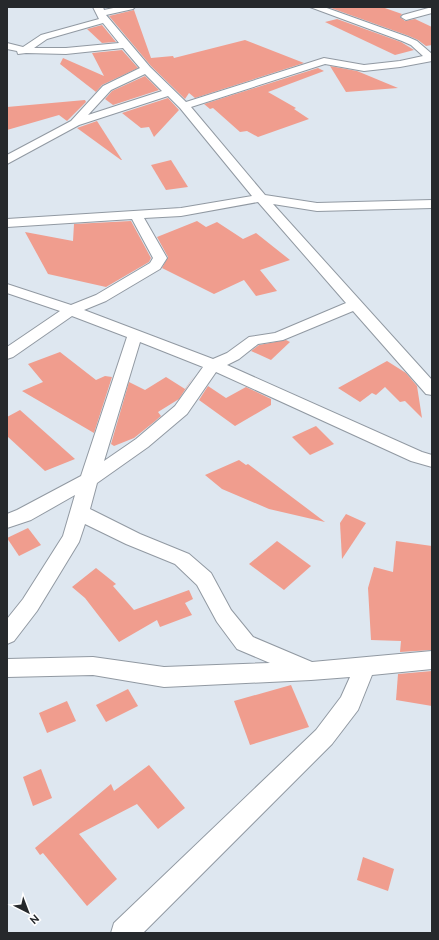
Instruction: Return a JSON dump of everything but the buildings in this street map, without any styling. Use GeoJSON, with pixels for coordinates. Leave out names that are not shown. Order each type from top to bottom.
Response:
{"type":"FeatureCollection","features":[{"type":"Feature","properties":{"kind":"street"},"geometry":{"type":"LineString","coordinates":[[7,56],[25,49],[49,34],[101,14],[130,7]]}},
{"type":"Feature","properties":{"kind":"street"},"geometry":{"type":"LineString","coordinates":[[316,7],[414,43],[432,61]]}},
{"type":"Feature","properties":{"kind":"street"},"geometry":{"type":"LineString","coordinates":[[406,17],[432,10]]}},
{"type":"Feature","properties":{"kind":"street"},"geometry":{"type":"LineString","coordinates":[[101,14],[146,69],[184,106],[261,198],[432,390]]}},
{"type":"Feature","properties":{"kind":"street"},"geometry":{"type":"LineString","coordinates":[[7,46],[43,51],[125,45]]}},
{"type":"Feature","properties":{"kind":"street"},"geometry":{"type":"LineString","coordinates":[[184,106],[324,61],[364,68],[416,61],[432,61]]}},
{"type":"Feature","properties":{"kind":"street"},"geometry":{"type":"LineString","coordinates":[[75,123],[107,88],[146,69]]}},
{"type":"Feature","properties":{"kind":"street"},"geometry":{"type":"LineString","coordinates":[[7,160],[75,123],[170,92]]}},
{"type":"Feature","properties":{"kind":"street"},"geometry":{"type":"LineString","coordinates":[[7,223],[181,212],[261,198],[317,207],[432,204]]}},
{"type":"Feature","properties":{"kind":"street"},"geometry":{"type":"LineString","coordinates":[[7,354],[71,310],[101,298],[155,266],[160,258],[136,215]]}},
{"type":"Feature","properties":{"kind":"street"},"geometry":{"type":"LineString","coordinates":[[7,288],[71,310],[213,365],[417,457],[432,461]]}},
{"type":"Feature","properties":{"kind":"street"},"geometry":{"type":"LineString","coordinates":[[7,521],[24,515],[90,479],[142,443],[181,410],[213,365],[233,356],[254,340],[278,337],[356,304]]}},
{"type":"Feature","properties":{"kind":"street"},"geometry":{"type":"LineString","coordinates":[[7,634],[30,605],[72,537],[107,419],[135,335]]}},
{"type":"Feature","properties":{"kind":"street"},"geometry":{"type":"LineString","coordinates":[[79,512],[133,540],[182,559],[204,579],[224,616],[245,643],[311,671]]}},
{"type":"Feature","properties":{"kind":"street"},"geometry":{"type":"LineString","coordinates":[[7,668],[93,666],[164,677],[311,671],[432,660]]}},
{"type":"Feature","properties":{"kind":"street"},"geometry":{"type":"LineString","coordinates":[[124,933],[324,736],[350,703],[365,666]]}}]}
